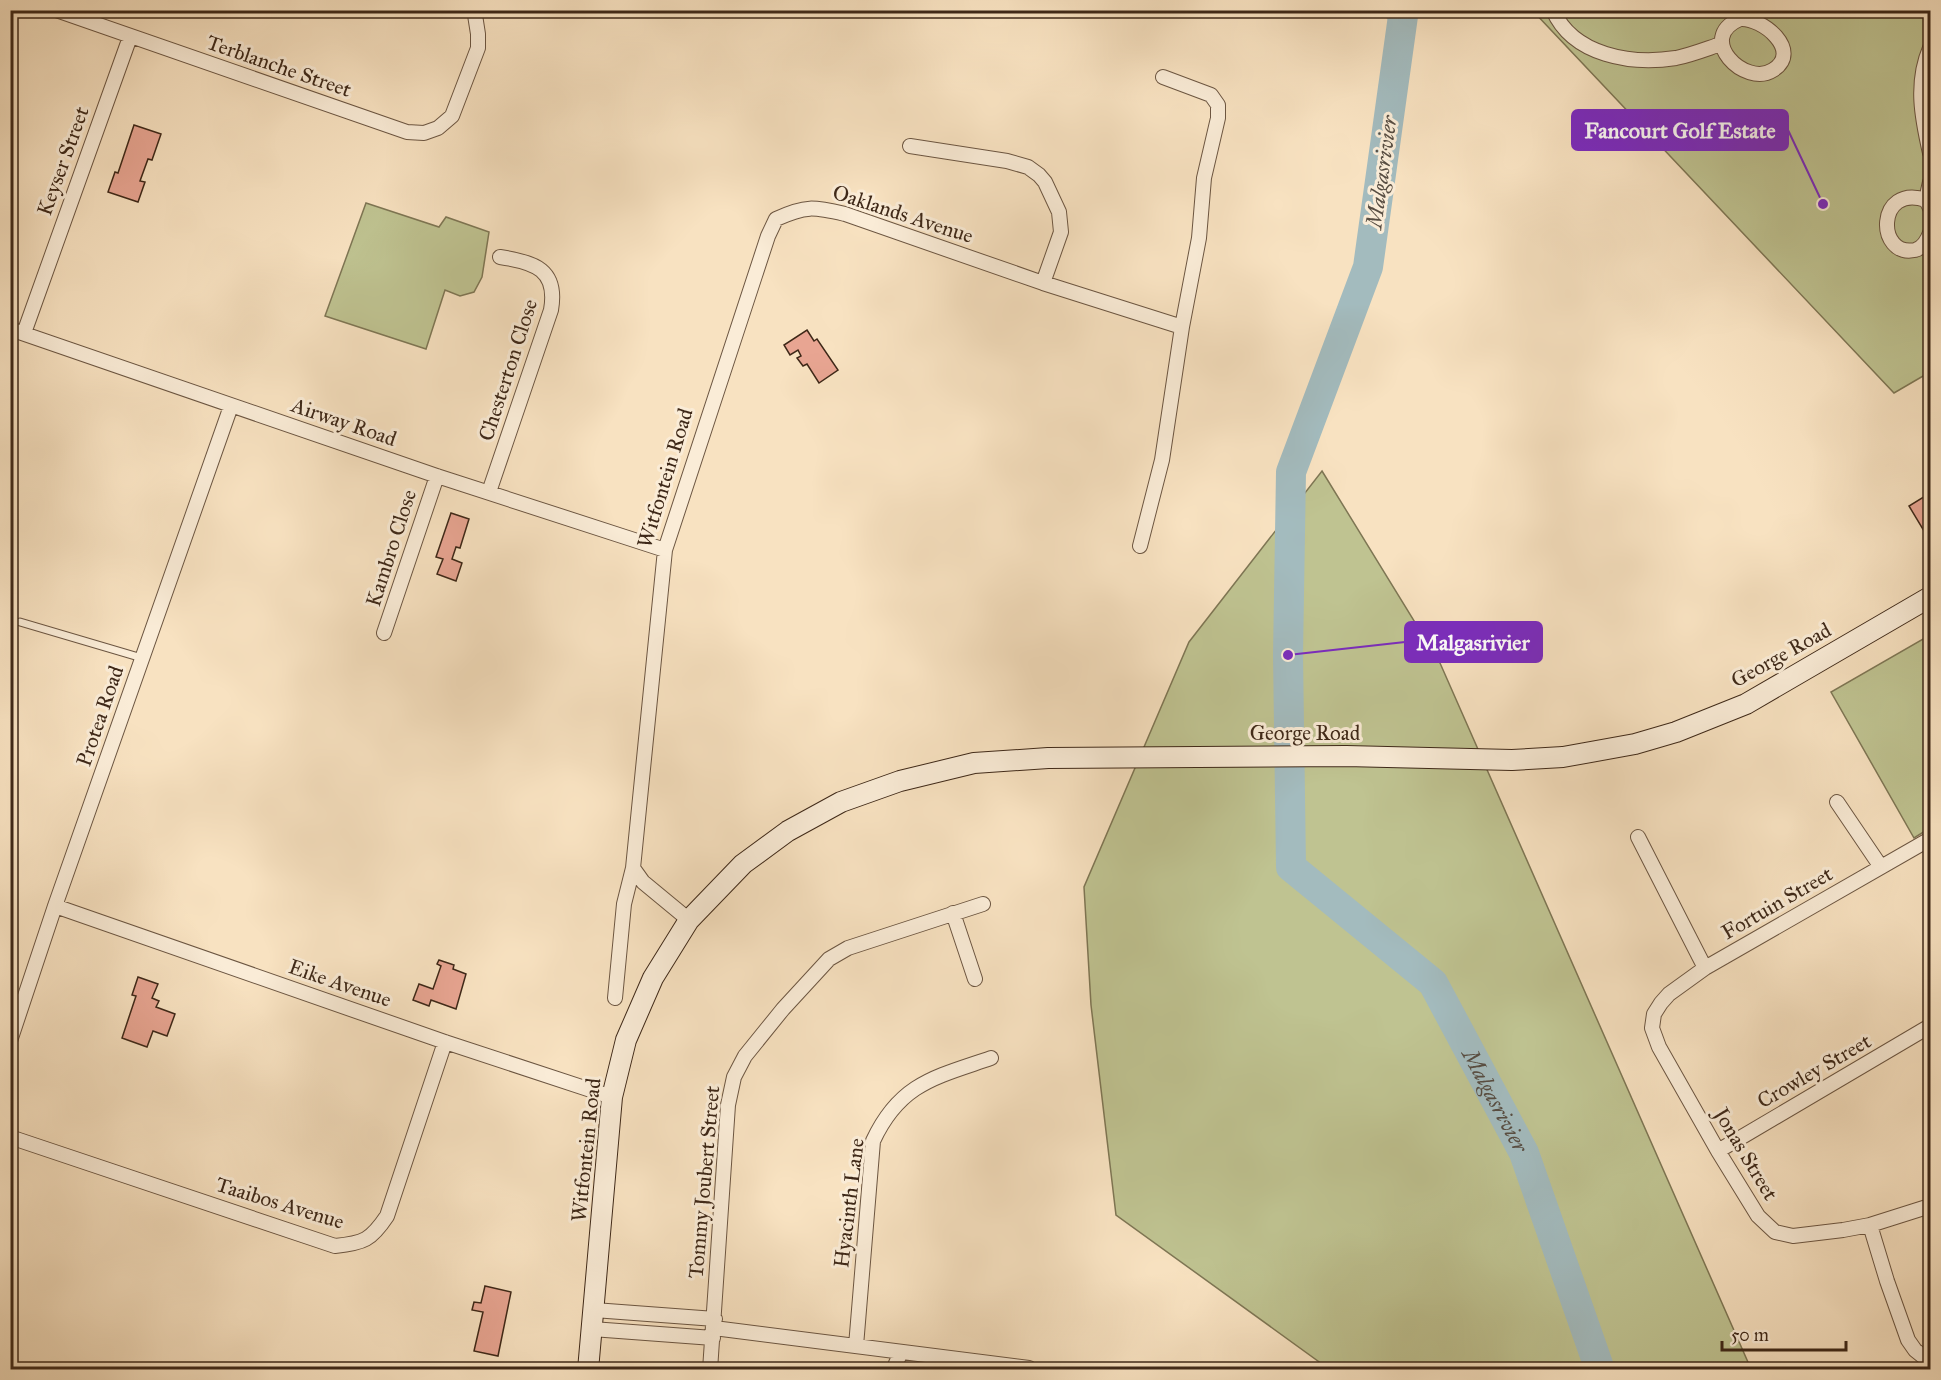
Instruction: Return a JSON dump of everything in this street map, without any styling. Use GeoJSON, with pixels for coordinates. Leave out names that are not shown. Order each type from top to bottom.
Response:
{"type":"FeatureCollection","features":[{"type":"Feature","properties":{"kind":"main road","name":"George Road"},"geometry":{"type":"LineString","coordinates":[[689,920],[743,864],[788,831],[841,802],[900,781],[974,763],[1048,758],[1346,756],[1458,760],[1535,759],[1595,752],[1658,738],[1746,704],[1930,597]]}},
{"type":"Feature","properties":{"kind":"main road","name":"Witfontein Road"},"geometry":{"type":"LineString","coordinates":[[588,1370],[612,1097],[626,1040],[654,978],[689,920]]}},
{"type":"Feature","properties":{"kind":"street","name":"Terblanche Street"},"geometry":{"type":"LineString","coordinates":[[56,10],[407,132],[424,133],[438,128],[452,116],[477,48],[478,34],[475,15],[471,10]]}},
{"type":"Feature","properties":{"kind":"street"},"geometry":{"type":"LineString","coordinates":[[1553,10],[1570,34],[1582,44],[1611,56],[1676,58],[1721,44]]}},
{"type":"Feature","properties":{"kind":"street"},"geometry":{"type":"LineString","coordinates":[[1745,19],[1757,22],[1776,37],[1783,46],[1783,55],[1780,63],[1773,70],[1763,73],[1753,72],[1731,61],[1721,44],[1722,36],[1728,26],[1745,19]]}},
{"type":"Feature","properties":{"kind":"street","name":"Keyser Street"},"geometry":{"type":"LineString","coordinates":[[17,331],[130,37]]}},
{"type":"Feature","properties":{"kind":"street"},"geometry":{"type":"LineString","coordinates":[[1930,48],[1924,65],[1921,85],[1930,153]]}},
{"type":"Feature","properties":{"kind":"street"},"geometry":{"type":"LineString","coordinates":[[1140,546],[1162,460],[1182,327],[1199,238],[1204,177],[1218,118],[1218,105],[1211,95],[1163,77]]}},
{"type":"Feature","properties":{"kind":"street"},"geometry":{"type":"LineString","coordinates":[[910,146],[1007,161],[1028,167],[1040,175],[1059,212],[1061,232],[1043,283]]}},
{"type":"Feature","properties":{"kind":"street"},"geometry":{"type":"LineString","coordinates":[[1930,182],[1928,204],[1911,196],[1898,200],[1887,219],[1887,233],[1894,244],[1911,250],[1923,246],[1930,233]]}},
{"type":"Feature","properties":{"kind":"street","name":"Oaklands Avenue"},"geometry":{"type":"LineString","coordinates":[[776,219],[802,208],[846,214],[1043,283],[1182,327]]}},
{"type":"Feature","properties":{"kind":"street","name":"Witfontein Road"},"geometry":{"type":"LineString","coordinates":[[615,998],[624,904],[633,868],[665,550],[768,236],[776,219]]}},
{"type":"Feature","properties":{"kind":"street","name":"Chesterton Close"},"geometry":{"type":"LineString","coordinates":[[489,492],[551,310],[554,294],[550,280],[540,268],[530,262],[500,257]]}},
{"type":"Feature","properties":{"kind":"street","name":"Airway Road"},"geometry":{"type":"LineString","coordinates":[[17,331],[437,476],[665,550]]}},
{"type":"Feature","properties":{"kind":"street","name":"Protea Road"},"geometry":{"type":"LineString","coordinates":[[10,1041],[55,906],[231,406]]}},
{"type":"Feature","properties":{"kind":"street","name":"Kambro Close"},"geometry":{"type":"LineString","coordinates":[[384,633],[437,476]]}},
{"type":"Feature","properties":{"kind":"street"},"geometry":{"type":"LineString","coordinates":[[1837,802],[1881,867]]}},
{"type":"Feature","properties":{"kind":"street"},"geometry":{"type":"LineString","coordinates":[[1638,837],[1705,968]]}},
{"type":"Feature","properties":{"kind":"street","name":"Fortuin Street"},"geometry":{"type":"LineString","coordinates":[[1654,1014],[1669,994],[1705,968],[1930,839]]}},
{"type":"Feature","properties":{"kind":"street"},"geometry":{"type":"LineString","coordinates":[[633,868],[643,882],[689,920]]}},
{"type":"Feature","properties":{"kind":"street","name":"Tommy Joubert Street"},"geometry":{"type":"LineString","coordinates":[[710,1370],[728,1105],[734,1077],[746,1056],[783,1009],[829,959],[848,948],[983,904]]}},
{"type":"Feature","properties":{"kind":"street","name":"Eike Avenue"},"geometry":{"type":"LineString","coordinates":[[55,906],[445,1042],[612,1097]]}},
{"type":"Feature","properties":{"kind":"street"},"geometry":{"type":"LineString","coordinates":[[953,913],[975,979]]}},
{"type":"Feature","properties":{"kind":"street","name":"Jonas Street"},"geometry":{"type":"LineString","coordinates":[[1654,1014],[1652,1028],[1659,1047],[1758,1216],[1775,1232],[1804,1236],[1870,1224],[1930,1206]]}},
{"type":"Feature","properties":{"kind":"street","name":"Crowley Street"},"geometry":{"type":"LineString","coordinates":[[1718,1151],[1930,1026]]}},
{"type":"Feature","properties":{"kind":"street","name":"Taaibos Avenue"},"geometry":{"type":"LineString","coordinates":[[10,1137],[335,1246],[358,1244],[375,1234],[387,1216],[445,1042]]}},
{"type":"Feature","properties":{"kind":"street","name":"Hyacinth Lane"},"geometry":{"type":"LineString","coordinates":[[856,1346],[873,1141],[879,1128],[893,1109],[917,1086],[991,1058]]}},
{"type":"Feature","properties":{"kind":"street"},"geometry":{"type":"LineString","coordinates":[[1870,1224],[1908,1340],[1915,1350],[1930,1362]]}},
{"type":"Feature","properties":{"kind":"street"},"geometry":{"type":"LineString","coordinates":[[593,1319],[714,1328],[1020,1368]]}},
{"type":"Feature","properties":{"kind":"street"},"geometry":{"type":"LineString","coordinates":[[893,1370],[901,1352]]}},
{"type":"Feature","properties":{"kind":"lane"},"geometry":{"type":"LineString","coordinates":[[20,622],[142,658]]}},
{"type":"Feature","properties":{"kind":"green space"},"geometry":{"type":"Polygon","coordinates":[[[1533,11],[1930,11],[1930,372],[1894,393],[1533,11]]]}},
{"type":"Feature","properties":{"kind":"green space"},"geometry":{"type":"Polygon","coordinates":[[[366,203],[439,227],[446,217],[489,232],[482,277],[474,292],[460,296],[445,290],[426,349],[325,316],[366,203]]]}},
{"type":"Feature","properties":{"kind":"green space"},"geometry":{"type":"Polygon","coordinates":[[[1322,471],[1440,663],[1751,1369],[1329,1369],[1116,1215],[1091,1005],[1084,887],[1189,642],[1322,471]]]}},
{"type":"Feature","properties":{"kind":"green space"},"geometry":{"type":"Polygon","coordinates":[[[1930,635],[1930,828],[1914,838],[1831,692],[1930,635]]]}},
{"type":"Feature","properties":{"kind":"building"},"geometry":{"type":"Polygon","coordinates":[[[134,125],[161,134],[152,160],[148,159],[140,181],[145,182],[138,202],[108,192],[115,172],[118,173],[134,125]]]}},
{"type":"Feature","properties":{"kind":"building"},"geometry":{"type":"Polygon","coordinates":[[[807,330],[814,341],[817,339],[838,370],[819,383],[807,364],[803,366],[797,358],[801,356],[798,350],[790,355],[784,345],[807,330]]]}},
{"type":"Feature","properties":{"kind":"building"},"geometry":{"type":"Polygon","coordinates":[[[1930,493],[1930,534],[1927,536],[1909,506],[1930,493]]]}},
{"type":"Feature","properties":{"kind":"building"},"geometry":{"type":"Polygon","coordinates":[[[451,513],[469,519],[460,548],[456,547],[452,559],[462,563],[456,581],[437,574],[443,559],[436,557],[451,513]]]}},
{"type":"Feature","properties":{"kind":"building"},"geometry":{"type":"Polygon","coordinates":[[[439,960],[454,965],[453,969],[466,974],[456,1009],[431,1000],[429,1006],[413,1000],[419,984],[433,989],[441,966],[437,964],[439,960]]]}},
{"type":"Feature","properties":{"kind":"building"},"geometry":{"type":"Polygon","coordinates":[[[138,977],[158,984],[152,998],[159,1001],[156,1007],[175,1014],[167,1036],[153,1031],[147,1047],[122,1038],[136,996],[132,995],[138,977]]]}},
{"type":"Feature","properties":{"kind":"building"},"geometry":{"type":"Polygon","coordinates":[[[485,1286],[511,1292],[498,1356],[474,1351],[483,1312],[472,1310],[474,1302],[481,1303],[485,1286]]]}},
{"type":"Feature","properties":{"kind":"waterway","name":"Malgasrivier"},"geometry":{"type":"LineString","coordinates":[[1399,10],[1403,16],[1368,267],[1291,472],[1288,655],[1291,867],[1433,983],[1524,1153],[1600,1370]]}},
{"type":"Feature","properties":{"kind":"place","name":"Fancourt Golf Estate"},"geometry":{"type":"Point","coordinates":[1823,204]}},
{"type":"Feature","properties":{"kind":"place","name":"Malgasrivier"},"geometry":{"type":"Point","coordinates":[1288,655]}}]}
